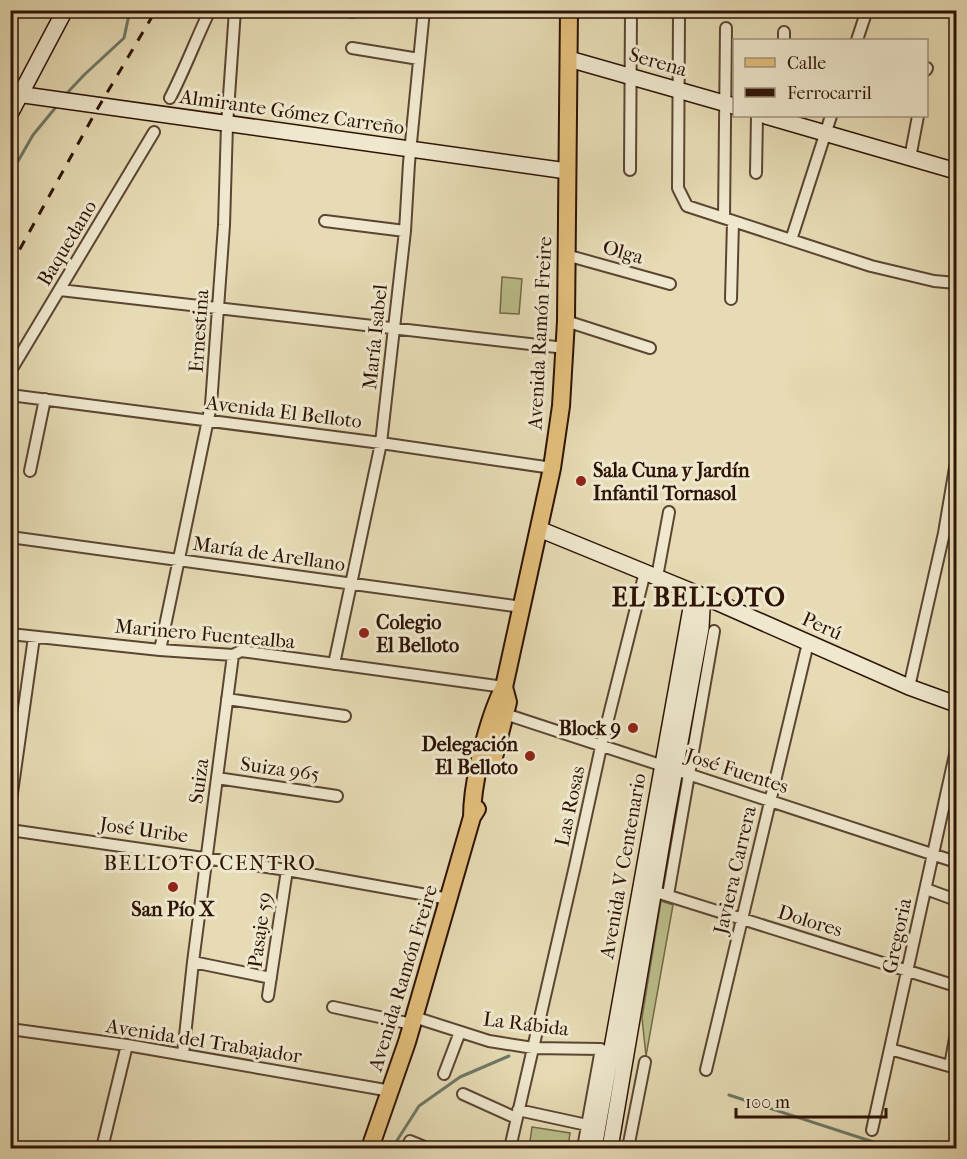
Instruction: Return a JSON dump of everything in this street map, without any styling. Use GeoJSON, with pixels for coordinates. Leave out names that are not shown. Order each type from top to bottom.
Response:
{"type":"FeatureCollection","features":[{"type":"Feature","properties":{"kind":"main road"},"geometry":{"type":"LineString","coordinates":[[10,114],[16,94],[65,10]]}},
{"type":"Feature","properties":{"kind":"main road","name":"Avenida Ramón Freire"},"geometry":{"type":"LineString","coordinates":[[370,1149],[392,1091],[472,817],[472,798],[522,607],[552,468],[561,406],[565,348],[569,10]]}},
{"type":"Feature","properties":{"kind":"main road","name":"Serena"},"geometry":{"type":"LineString","coordinates":[[569,59],[731,105]]}},
{"type":"Feature","properties":{"kind":"main road","name":"Almirante Gómez Carreño"},"geometry":{"type":"LineString","coordinates":[[16,94],[567,171]]}},
{"type":"Feature","properties":{"kind":"main road"},"geometry":{"type":"LineString","coordinates":[[783,118],[825,133],[957,171]]}},
{"type":"Feature","properties":{"kind":"main road","name":"Perú"},"geometry":{"type":"LineString","coordinates":[[539,529],[694,592],[909,687],[957,704]]}},
{"type":"Feature","properties":{"kind":"main road","name":"Avenida V Centenario"},"geometry":{"type":"LineString","coordinates":[[594,1149],[708,627],[694,592]]}},
{"type":"Feature","properties":{"kind":"main road","name":"Avenida V Centenario"},"geometry":{"type":"LineString","coordinates":[[610,1149],[675,770],[689,617],[694,592]]}},
{"type":"Feature","properties":{"kind":"main road"},"geometry":{"type":"LineString","coordinates":[[708,627],[709,610],[724,605]]}},
{"type":"Feature","properties":{"kind":"main road","name":"Avenida Ramón Freire"},"geometry":{"type":"LineString","coordinates":[[472,817],[483,801],[508,702],[501,692]]}},
{"type":"Feature","properties":{"kind":"street"},"geometry":{"type":"LineString","coordinates":[[170,98],[186,68],[210,10]]}},
{"type":"Feature","properties":{"kind":"street","name":"Ernestina"},"geometry":{"type":"LineString","coordinates":[[160,650],[209,421],[225,225],[227,125],[235,10]]}},
{"type":"Feature","properties":{"kind":"street","name":"María Isabel"},"geometry":{"type":"LineString","coordinates":[[334,664],[381,442],[405,231],[410,149],[424,10]]}},
{"type":"Feature","properties":{"kind":"street"},"geometry":{"type":"LineString","coordinates":[[857,39],[867,10]]}},
{"type":"Feature","properties":{"kind":"street"},"geometry":{"type":"LineString","coordinates":[[630,170],[631,13]]}},
{"type":"Feature","properties":{"kind":"street"},"geometry":{"type":"LineString","coordinates":[[679,15],[678,188],[687,206],[871,266],[934,281],[957,283]]}},
{"type":"Feature","properties":{"kind":"street"},"geometry":{"type":"LineString","coordinates":[[726,28],[731,105],[728,220],[731,299]]}},
{"type":"Feature","properties":{"kind":"street"},"geometry":{"type":"LineString","coordinates":[[352,48],[419,59]]}},
{"type":"Feature","properties":{"kind":"street"},"geometry":{"type":"LineString","coordinates":[[756,173],[757,117]]}},
{"type":"Feature","properties":{"kind":"street"},"geometry":{"type":"LineString","coordinates":[[791,240],[831,117]]}},
{"type":"Feature","properties":{"kind":"street"},"geometry":{"type":"LineString","coordinates":[[910,158],[918,117]]}},
{"type":"Feature","properties":{"kind":"street","name":"Baquedano"},"geometry":{"type":"LineString","coordinates":[[10,372],[154,132]]}},
{"type":"Feature","properties":{"kind":"street"},"geometry":{"type":"LineString","coordinates":[[325,221],[405,231]]}},
{"type":"Feature","properties":{"kind":"street","name":"Olga"},"geometry":{"type":"LineString","coordinates":[[566,255],[670,284]]}},
{"type":"Feature","properties":{"kind":"street"},"geometry":{"type":"LineString","coordinates":[[60,290],[565,348]]}},
{"type":"Feature","properties":{"kind":"street"},"geometry":{"type":"LineString","coordinates":[[566,321],[650,348]]}},
{"type":"Feature","properties":{"kind":"street","name":"Avenida El Belloto"},"geometry":{"type":"LineString","coordinates":[[10,395],[381,442],[552,468]]}},
{"type":"Feature","properties":{"kind":"street"},"geometry":{"type":"LineString","coordinates":[[30,471],[45,399]]}},
{"type":"Feature","properties":{"kind":"street"},"geometry":{"type":"LineString","coordinates":[[909,687],[944,533],[957,462]]}},
{"type":"Feature","properties":{"kind":"street","name":"Las Rosas"},"geometry":{"type":"LineString","coordinates":[[510,1149],[601,747],[669,512]]}},
{"type":"Feature","properties":{"kind":"street","name":"María de Arellano"},"geometry":{"type":"LineString","coordinates":[[10,537],[522,607]]}},
{"type":"Feature","properties":{"kind":"street","name":"Marinero Fuentealba"},"geometry":{"type":"LineString","coordinates":[[10,634],[233,656],[241,651],[501,692]]}},
{"type":"Feature","properties":{"kind":"street"},"geometry":{"type":"LineString","coordinates":[[10,807],[34,637]]}},
{"type":"Feature","properties":{"kind":"street","name":"Javiera Carrera"},"geometry":{"type":"LineString","coordinates":[[706,1070],[807,643]]}},
{"type":"Feature","properties":{"kind":"street","name":"Suiza"},"geometry":{"type":"LineString","coordinates":[[183,1054],[233,656]]}},
{"type":"Feature","properties":{"kind":"street"},"geometry":{"type":"LineString","coordinates":[[227,699],[345,716]]}},
{"type":"Feature","properties":{"kind":"street","name":"José Fuentes"},"geometry":{"type":"LineString","coordinates":[[505,714],[957,862]]}},
{"type":"Feature","properties":{"kind":"street","name":"Gregoria"},"geometry":{"type":"LineString","coordinates":[[872,1130],[957,750]]}},
{"type":"Feature","properties":{"kind":"street"},"geometry":{"type":"LineString","coordinates":[[668,895],[675,770]]}},
{"type":"Feature","properties":{"kind":"street","name":"Suiza 965"},"geometry":{"type":"LineString","coordinates":[[217,778],[337,796]]}},
{"type":"Feature","properties":{"kind":"street","name":"José Uribe"},"geometry":{"type":"LineString","coordinates":[[10,830],[206,857],[449,899]]}},
{"type":"Feature","properties":{"kind":"street","name":"Pasaje 59"},"geometry":{"type":"LineString","coordinates":[[268,996],[287,870]]}},
{"type":"Feature","properties":{"kind":"street"},"geometry":{"type":"LineString","coordinates":[[926,889],[957,900]]}},
{"type":"Feature","properties":{"kind":"street","name":"Dolores"},"geometry":{"type":"LineString","coordinates":[[653,891],[957,986]]}},
{"type":"Feature","properties":{"kind":"street"},"geometry":{"type":"LineString","coordinates":[[193,962],[271,978]]}},
{"type":"Feature","properties":{"kind":"street","name":"La Rábida"},"geometry":{"type":"LineString","coordinates":[[333,1006],[413,1020],[489,1041],[533,1048],[600,1049],[587,1125]]}},
{"type":"Feature","properties":{"kind":"street","name":"Avenida del Trabajador"},"geometry":{"type":"LineString","coordinates":[[10,1029],[183,1054],[392,1091]]}},
{"type":"Feature","properties":{"kind":"street"},"geometry":{"type":"LineString","coordinates":[[444,1074],[460,1032]]}},
{"type":"Feature","properties":{"kind":"street"},"geometry":{"type":"LineString","coordinates":[[890,1049],[953,1067],[957,1033]]}},
{"type":"Feature","properties":{"kind":"street"},"geometry":{"type":"LineString","coordinates":[[102,1149],[127,1045]]}},
{"type":"Feature","properties":{"kind":"street"},"geometry":{"type":"LineString","coordinates":[[628,1149],[645,1062]]}},
{"type":"Feature","properties":{"kind":"street"},"geometry":{"type":"LineString","coordinates":[[463,1094],[517,1114],[587,1125],[583,1149]]}},
{"type":"Feature","properties":{"kind":"street"},"geometry":{"type":"LineString","coordinates":[[408,1145],[427,1149]]}},
{"type":"Feature","properties":{"kind":"green space"},"geometry":{"type":"Polygon","coordinates":[[[502,277],[522,279],[519,314],[500,313],[502,277]]]}},
{"type":"Feature","properties":{"kind":"green space"},"geometry":{"type":"Polygon","coordinates":[[[661,901],[673,905],[646,1056],[642,1018],[661,901]]]}},
{"type":"Feature","properties":{"kind":"green space"},"geometry":{"type":"Polygon","coordinates":[[[532,1127],[570,1133],[568,1148],[529,1148],[532,1127]]]}},
{"type":"Feature","properties":{"kind":"waterway"},"geometry":{"type":"LineString","coordinates":[[68,92],[124,38],[130,10]]}},
{"type":"Feature","properties":{"kind":"waterway"},"geometry":{"type":"LineString","coordinates":[[10,175],[33,135],[56,107]]}},
{"type":"Feature","properties":{"kind":"waterway"},"geometry":{"type":"LineString","coordinates":[[394,1148],[419,1106],[460,1077],[509,1056]]}},
{"type":"Feature","properties":{"kind":"waterway"},"geometry":{"type":"LineString","coordinates":[[729,1095],[892,1148]]}},
{"type":"Feature","properties":{"kind":"railway"},"geometry":{"type":"LineString","coordinates":[[10,267],[95,113],[156,10]]}},
{"type":"Feature","properties":{"kind":"place","name":"Sala Cuna y Jardín Infantil Tornasol"},"geometry":{"type":"Point","coordinates":[581,481]}},
{"type":"Feature","properties":{"kind":"place","name":"Colegio El Belloto"},"geometry":{"type":"Point","coordinates":[364,633]}},
{"type":"Feature","properties":{"kind":"place","name":"Block 9"},"geometry":{"type":"Point","coordinates":[633,728]}},
{"type":"Feature","properties":{"kind":"place","name":"Delegación El Belloto"},"geometry":{"type":"Point","coordinates":[530,756]}},
{"type":"Feature","properties":{"kind":"place","name":"San Pío X"},"geometry":{"type":"Point","coordinates":[173,887]}},
{"type":"Feature","properties":{"kind":"district","name":"EL BELLOTO"},"geometry":{"type":"Point","coordinates":[699,597]}},
{"type":"Feature","properties":{"kind":"district","name":"BELLOTO CENTRO"},"geometry":{"type":"Point","coordinates":[210,863]}}]}
